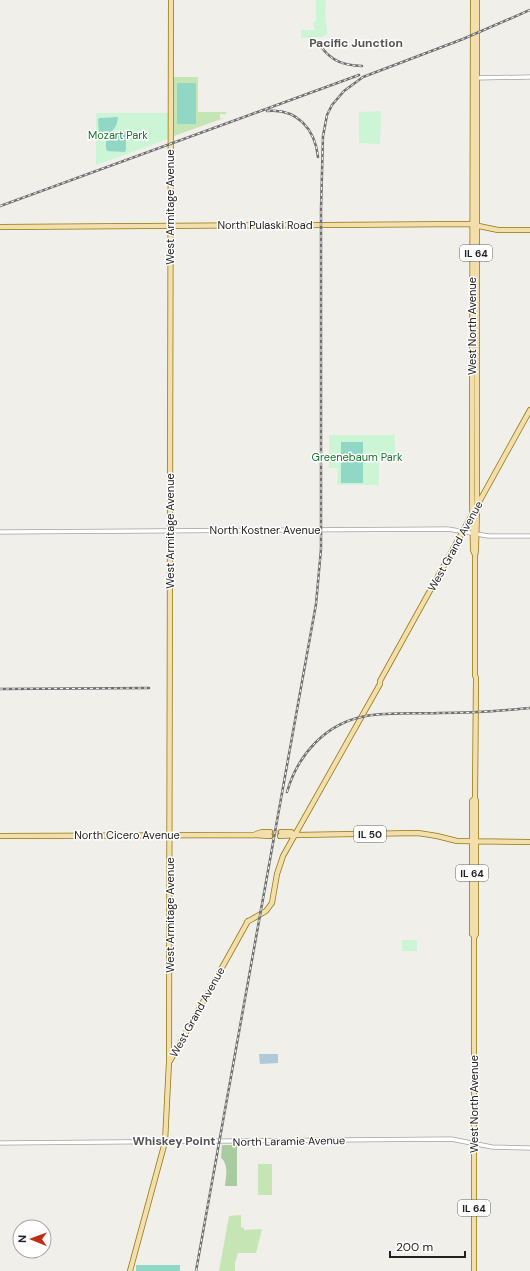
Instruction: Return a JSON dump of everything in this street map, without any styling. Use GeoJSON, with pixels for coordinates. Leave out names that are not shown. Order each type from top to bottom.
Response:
{"type":"FeatureCollection","features":[{"type":"Feature","properties":{"kind":"main road","name":"West Armitage Avenue"},"geometry":{"type":"LineString","coordinates":[[169,1062],[171,0]]}},
{"type":"Feature","properties":{"kind":"main road","name":"West North Avenue"},"geometry":{"type":"LineString","coordinates":[[473,0],[474,225],[472,515],[474,534]]}},
{"type":"Feature","properties":{"kind":"main road","name":"West North Avenue"},"geometry":{"type":"LineString","coordinates":[[474,78],[477,0]]}},
{"type":"Feature","properties":{"kind":"main road","name":"North Pulaski Road"},"geometry":{"type":"LineString","coordinates":[[0,227],[474,225],[498,230],[530,230]]}},
{"type":"Feature","properties":{"kind":"main road","name":"West North Avenue"},"geometry":{"type":"LineString","coordinates":[[474,225],[477,507],[473,550],[475,555],[475,675],[473,678],[475,798],[472,801],[474,842],[472,934],[474,936],[474,1271]]}},
{"type":"Feature","properties":{"kind":"main road","name":"West Grand Avenue"},"geometry":{"type":"LineString","coordinates":[[130,1271],[165,1142],[169,1062],[247,922],[255,914],[272,903],[283,856],[357,723],[357,720],[374,693],[373,691],[380,681],[530,410]]}},
{"type":"Feature","properties":{"kind":"main road","name":"North Cicero Avenue"},"geometry":{"type":"LineString","coordinates":[[0,836],[254,835],[262,832],[270,834]]}},
{"type":"Feature","properties":{"kind":"main road","name":"IL 50"},"geometry":{"type":"LineString","coordinates":[[281,834],[291,832],[295,834],[418,833],[456,841],[530,842]]}},
{"type":"Feature","properties":{"kind":"main road"},"geometry":{"type":"LineString","coordinates":[[169,1045],[177,1049]]}},
{"type":"Feature","properties":{"kind":"street"},"geometry":{"type":"LineString","coordinates":[[474,78],[530,77]]}},
{"type":"Feature","properties":{"kind":"street","name":"North Kostner Avenue"},"geometry":{"type":"LineString","coordinates":[[0,532],[448,529],[474,534],[530,536]]}},
{"type":"Feature","properties":{"kind":"street","name":"North Laramie Avenue"},"geometry":{"type":"LineString","coordinates":[[0,1143],[451,1139],[492,1147],[530,1148]]}},
{"type":"Feature","properties":{"kind":"green space"},"geometry":{"type":"Polygon","coordinates":[[[316,0],[326,0],[325,15],[327,34],[322,37],[301,38],[301,30],[315,30],[313,23],[316,21],[316,0]]]}},
{"type":"Feature","properties":{"kind":"green space"},"geometry":{"type":"Polygon","coordinates":[[[174,77],[198,77],[198,112],[227,112],[224,115],[220,114],[220,118],[224,118],[174,136],[174,77]]]}},
{"type":"Feature","properties":{"kind":"green space"},"geometry":{"type":"Polygon","coordinates":[[[177,83],[196,83],[196,124],[177,124],[177,83]]]}},
{"type":"Feature","properties":{"kind":"green space"},"geometry":{"type":"Polygon","coordinates":[[[381,111],[380,144],[359,143],[359,112],[381,111]]]}},
{"type":"Feature","properties":{"kind":"green space","name":"Mozart Park"},"geometry":{"type":"Polygon","coordinates":[[[96,113],[167,113],[168,139],[96,165],[96,113]]]}},
{"type":"Feature","properties":{"kind":"green space"},"geometry":{"type":"Polygon","coordinates":[[[118,117],[113,130],[107,134],[99,135],[98,119],[118,117]]]}},
{"type":"Feature","properties":{"kind":"green space"},"geometry":{"type":"Polygon","coordinates":[[[118,131],[126,132],[125,152],[107,151],[106,141],[112,134],[118,131]]]}},
{"type":"Feature","properties":{"kind":"green space","name":"Greenebaum Park"},"geometry":{"type":"Polygon","coordinates":[[[329,435],[395,435],[395,457],[379,457],[379,485],[337,485],[338,468],[329,468],[329,435]]]}},
{"type":"Feature","properties":{"kind":"green space"},"geometry":{"type":"Polygon","coordinates":[[[341,442],[363,442],[363,483],[341,483],[341,442]]]}},
{"type":"Feature","properties":{"kind":"green space"},"geometry":{"type":"Polygon","coordinates":[[[402,940],[417,940],[417,951],[402,951],[402,940]]]}},
{"type":"Feature","properties":{"kind":"green space"},"geometry":{"type":"Polygon","coordinates":[[[222,1145],[237,1145],[237,1186],[225,1186],[226,1167],[221,1158],[222,1145]]]}},
{"type":"Feature","properties":{"kind":"green space"},"geometry":{"type":"Polygon","coordinates":[[[258,1164],[272,1164],[272,1195],[258,1195],[258,1164]]]}},
{"type":"Feature","properties":{"kind":"green space"},"geometry":{"type":"Polygon","coordinates":[[[241,1215],[241,1227],[244,1228],[244,1230],[262,1229],[256,1253],[238,1253],[235,1263],[235,1271],[219,1271],[229,1216],[241,1215]]]}},
{"type":"Feature","properties":{"kind":"green space"},"geometry":{"type":"Polygon","coordinates":[[[136,1265],[180,1265],[180,1271],[136,1271],[136,1265]]]}},
{"type":"Feature","properties":{"kind":"water"},"geometry":{"type":"Polygon","coordinates":[[[259,1054],[278,1054],[278,1063],[260,1064],[259,1054]]]}},
{"type":"Feature","properties":{"kind":"tunnel"},"geometry":{"type":"LineString","coordinates":[[270,832],[281,832]]}},
{"type":"Feature","properties":{"kind":"railway"},"geometry":{"type":"LineString","coordinates":[[196,1271],[316,604],[321,549],[321,209],[323,136],[327,115],[332,105],[344,91],[363,77],[463,39],[530,10]]}},
{"type":"Feature","properties":{"kind":"railway"},"geometry":{"type":"LineString","coordinates":[[322,48],[330,57],[339,62],[362,66]]}},
{"type":"Feature","properties":{"kind":"railway"},"geometry":{"type":"LineString","coordinates":[[0,206],[359,75]]}},
{"type":"Feature","properties":{"kind":"railway"},"geometry":{"type":"LineString","coordinates":[[267,111],[287,113],[303,122],[313,138],[318,157]]}},
{"type":"Feature","properties":{"kind":"railway"},"geometry":{"type":"LineString","coordinates":[[0,689],[149,688]]}},
{"type":"Feature","properties":{"kind":"railway"},"geometry":{"type":"LineString","coordinates":[[287,792],[298,765],[306,753],[326,733],[338,725],[352,720],[366,716],[384,714],[473,712],[530,708]]}},
{"type":"Feature","properties":{"kind":"district","name":"Pacific Junction"},"geometry":{"type":"Point","coordinates":[356,43]}},
{"type":"Feature","properties":{"kind":"district","name":"Whiskey Point"},"geometry":{"type":"Point","coordinates":[174,1141]}}]}
